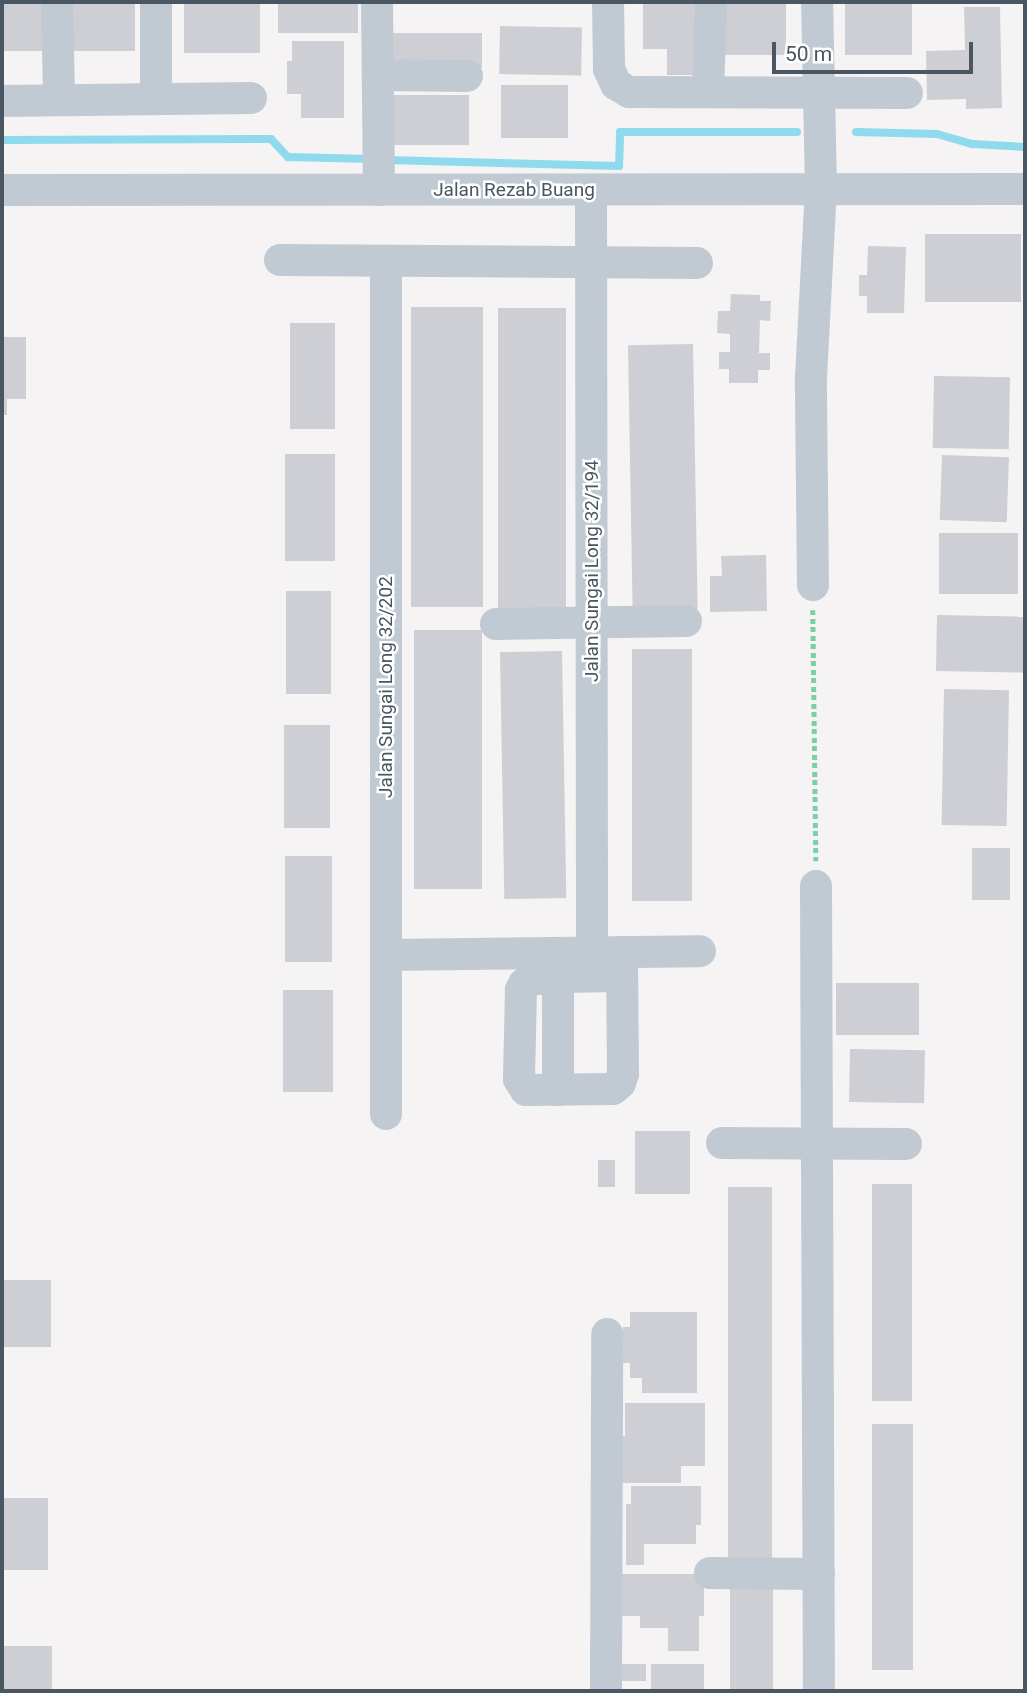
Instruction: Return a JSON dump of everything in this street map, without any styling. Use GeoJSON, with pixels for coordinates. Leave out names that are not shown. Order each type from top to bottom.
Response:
{"type":"FeatureCollection","features":[{"type":"Feature","properties":{"kind":"street"},"geometry":{"type":"LineString","coordinates":[[57,2],[59,100]]}},
{"type":"Feature","properties":{"kind":"street"},"geometry":{"type":"LineString","coordinates":[[156,2],[156,99]]}},
{"type":"Feature","properties":{"kind":"street"},"geometry":{"type":"LineString","coordinates":[[377,2],[378,160]]}},
{"type":"Feature","properties":{"kind":"street"},"geometry":{"type":"LineString","coordinates":[[608,2],[609,69],[616,84],[629,92],[906,93]]}},
{"type":"Feature","properties":{"kind":"street"},"geometry":{"type":"LineString","coordinates":[[708,92],[711,2]]}},
{"type":"Feature","properties":{"kind":"street"},"geometry":{"type":"LineString","coordinates":[[813,585],[811,378],[821,189],[816,91],[817,2]]}},
{"type":"Feature","properties":{"kind":"street"},"geometry":{"type":"LineString","coordinates":[[378,75],[467,76]]}},
{"type":"Feature","properties":{"kind":"street"},"geometry":{"type":"LineString","coordinates":[[2,101],[251,98]]}},
{"type":"Feature","properties":{"kind":"street","name":"Jalan Rezab Buang"},"geometry":{"type":"LineString","coordinates":[[2,190],[378,160],[591,190],[1025,189]]}},
{"type":"Feature","properties":{"kind":"street","name":"Jalan Sungai Long 32/194"},"geometry":{"type":"LineString","coordinates":[[591,190],[591,623],[612,960],[623,1074],[620,1083],[613,1089],[558,1090],[558,976],[612,960]]}},
{"type":"Feature","properties":{"kind":"street"},"geometry":{"type":"LineString","coordinates":[[280,260],[697,263]]}},
{"type":"Feature","properties":{"kind":"street","name":"Jalan Sungai Long 32/202"},"geometry":{"type":"LineString","coordinates":[[386,261],[386,1114]]}},
{"type":"Feature","properties":{"kind":"street"},"geometry":{"type":"LineString","coordinates":[[496,624],[687,621]]}},
{"type":"Feature","properties":{"kind":"street"},"geometry":{"type":"LineString","coordinates":[[816,886],[819,1691]]}},
{"type":"Feature","properties":{"kind":"street"},"geometry":{"type":"LineString","coordinates":[[386,955],[612,960],[700,951]]}},
{"type":"Feature","properties":{"kind":"street"},"geometry":{"type":"LineString","coordinates":[[722,1143],[906,1144]]}},
{"type":"Feature","properties":{"kind":"street"},"geometry":{"type":"LineString","coordinates":[[606,1691],[607,1334]]}},
{"type":"Feature","properties":{"kind":"street"},"geometry":{"type":"LineString","coordinates":[[710,1573],[819,1574]]}},
{"type":"Feature","properties":{"kind":"path"},"geometry":{"type":"LineString","coordinates":[[813,585],[816,886]]}},
{"type":"Feature","properties":{"kind":"building"},"geometry":{"type":"Polygon","coordinates":[[[2,2],[44,2],[44,51],[2,51],[2,2]]]}},
{"type":"Feature","properties":{"kind":"building"},"geometry":{"type":"Polygon","coordinates":[[[61,2],[135,2],[135,51],[61,51],[61,2]]]}},
{"type":"Feature","properties":{"kind":"building"},"geometry":{"type":"Polygon","coordinates":[[[184,2],[260,2],[260,53],[184,53],[184,2]]]}},
{"type":"Feature","properties":{"kind":"building"},"geometry":{"type":"Polygon","coordinates":[[[278,2],[358,2],[358,33],[278,33],[278,2]]]}},
{"type":"Feature","properties":{"kind":"building"},"geometry":{"type":"Polygon","coordinates":[[[643,2],[707,2],[707,75],[667,75],[667,49],[643,49],[643,2]]]}},
{"type":"Feature","properties":{"kind":"building"},"geometry":{"type":"Polygon","coordinates":[[[720,2],[786,2],[786,55],[720,55],[720,2]]]}},
{"type":"Feature","properties":{"kind":"building"},"geometry":{"type":"Polygon","coordinates":[[[845,2],[912,2],[912,55],[845,55],[845,2]]]}},
{"type":"Feature","properties":{"kind":"building"},"geometry":{"type":"Polygon","coordinates":[[[964,7],[1000,7],[1002,108],[966,109],[966,99],[927,100],[926,51],[965,50],[964,7]]]}},
{"type":"Feature","properties":{"kind":"building"},"geometry":{"type":"Polygon","coordinates":[[[500,26],[582,27],[581,75],[499,74],[500,26]]]}},
{"type":"Feature","properties":{"kind":"building"},"geometry":{"type":"Polygon","coordinates":[[[392,33],[482,33],[482,68],[392,68],[392,33]]]}},
{"type":"Feature","properties":{"kind":"building"},"geometry":{"type":"Polygon","coordinates":[[[292,41],[344,41],[344,118],[301,118],[301,94],[287,94],[287,61],[292,61],[292,41]]]}},
{"type":"Feature","properties":{"kind":"building"},"geometry":{"type":"Polygon","coordinates":[[[501,85],[568,85],[568,138],[501,138],[501,85]]]}},
{"type":"Feature","properties":{"kind":"building"},"geometry":{"type":"Polygon","coordinates":[[[390,95],[469,95],[469,145],[390,145],[390,95]]]}},
{"type":"Feature","properties":{"kind":"building"},"geometry":{"type":"Polygon","coordinates":[[[925,234],[1021,234],[1021,302],[925,302],[925,234]]]}},
{"type":"Feature","properties":{"kind":"building"},"geometry":{"type":"Polygon","coordinates":[[[868,246],[906,247],[904,313],[867,313],[867,296],[859,296],[859,275],[867,275],[868,246]]]}},
{"type":"Feature","properties":{"kind":"building"},"geometry":{"type":"Polygon","coordinates":[[[731,294],[760,295],[760,301],[771,301],[770,321],[760,320],[759,353],[770,353],[770,370],[758,370],[758,383],[729,383],[729,369],[719,369],[719,352],[730,352],[730,334],[717,333],[718,311],[730,311],[731,294]]]}},
{"type":"Feature","properties":{"kind":"building"},"geometry":{"type":"Polygon","coordinates":[[[411,307],[483,307],[483,607],[411,607],[411,307]]]}},
{"type":"Feature","properties":{"kind":"building"},"geometry":{"type":"Polygon","coordinates":[[[498,308],[566,308],[566,611],[498,611],[498,308]]]}},
{"type":"Feature","properties":{"kind":"building"},"geometry":{"type":"Polygon","coordinates":[[[290,323],[335,323],[335,429],[290,429],[290,323]]]}},
{"type":"Feature","properties":{"kind":"building"},"geometry":{"type":"Polygon","coordinates":[[[2,337],[26,337],[26,399],[7,399],[7,415],[2,415],[2,337]]]}},
{"type":"Feature","properties":{"kind":"building"},"geometry":{"type":"Polygon","coordinates":[[[693,344],[698,609],[633,610],[628,345],[693,344]]]}},
{"type":"Feature","properties":{"kind":"building"},"geometry":{"type":"Polygon","coordinates":[[[934,376],[1010,377],[1009,449],[933,448],[934,376]]]}},
{"type":"Feature","properties":{"kind":"building"},"geometry":{"type":"Polygon","coordinates":[[[285,454],[335,454],[335,561],[285,561],[285,454]]]}},
{"type":"Feature","properties":{"kind":"building"},"geometry":{"type":"Polygon","coordinates":[[[942,455],[1009,457],[1007,522],[940,520],[942,455]]]}},
{"type":"Feature","properties":{"kind":"building"},"geometry":{"type":"Polygon","coordinates":[[[939,533],[1018,533],[1018,594],[939,594],[939,533]]]}},
{"type":"Feature","properties":{"kind":"building"},"geometry":{"type":"Polygon","coordinates":[[[766,555],[767,611],[710,612],[710,576],[722,576],[721,556],[766,555]]]}},
{"type":"Feature","properties":{"kind":"building"},"geometry":{"type":"Polygon","coordinates":[[[286,591],[331,591],[331,694],[286,694],[286,591]]]}},
{"type":"Feature","properties":{"kind":"building"},"geometry":{"type":"Polygon","coordinates":[[[937,615],[1025,617],[1024,673],[936,671],[937,615]]]}},
{"type":"Feature","properties":{"kind":"building"},"geometry":{"type":"Polygon","coordinates":[[[414,630],[482,630],[482,889],[414,889],[414,630]]]}},
{"type":"Feature","properties":{"kind":"building"},"geometry":{"type":"Polygon","coordinates":[[[632,649],[692,649],[692,901],[632,901],[632,649]]]}},
{"type":"Feature","properties":{"kind":"building"},"geometry":{"type":"Polygon","coordinates":[[[562,651],[566,898],[504,899],[500,652],[562,651]]]}},
{"type":"Feature","properties":{"kind":"building"},"geometry":{"type":"Polygon","coordinates":[[[944,689],[1009,690],[1007,826],[942,825],[944,689]]]}},
{"type":"Feature","properties":{"kind":"building"},"geometry":{"type":"Polygon","coordinates":[[[284,725],[330,725],[330,828],[284,828],[284,725]]]}},
{"type":"Feature","properties":{"kind":"building"},"geometry":{"type":"Polygon","coordinates":[[[972,848],[1010,848],[1010,900],[972,900],[972,848]]]}},
{"type":"Feature","properties":{"kind":"building"},"geometry":{"type":"Polygon","coordinates":[[[285,856],[332,856],[332,962],[285,962],[285,856]]]}},
{"type":"Feature","properties":{"kind":"building"},"geometry":{"type":"Polygon","coordinates":[[[836,983],[919,983],[919,1035],[836,1035],[836,983]]]}},
{"type":"Feature","properties":{"kind":"building"},"geometry":{"type":"Polygon","coordinates":[[[283,990],[333,990],[333,1092],[283,1092],[283,990]]]}},
{"type":"Feature","properties":{"kind":"building"},"geometry":{"type":"Polygon","coordinates":[[[850,1049],[925,1050],[924,1103],[849,1102],[850,1049]]]}},
{"type":"Feature","properties":{"kind":"building"},"geometry":{"type":"Polygon","coordinates":[[[635,1131],[690,1131],[690,1194],[635,1194],[635,1131]]]}},
{"type":"Feature","properties":{"kind":"building"},"geometry":{"type":"Polygon","coordinates":[[[598,1160],[615,1160],[615,1187],[598,1187],[598,1160]]]}},
{"type":"Feature","properties":{"kind":"building"},"geometry":{"type":"Polygon","coordinates":[[[872,1184],[912,1184],[912,1401],[872,1401],[872,1184]]]}},
{"type":"Feature","properties":{"kind":"building"},"geometry":{"type":"Polygon","coordinates":[[[728,1187],[772,1187],[772,1559],[728,1559],[728,1187]]]}},
{"type":"Feature","properties":{"kind":"building"},"geometry":{"type":"Polygon","coordinates":[[[2,1280],[51,1280],[51,1347],[2,1347],[2,1280]]]}},
{"type":"Feature","properties":{"kind":"building"},"geometry":{"type":"Polygon","coordinates":[[[630,1312],[697,1312],[697,1393],[642,1393],[642,1378],[630,1378],[630,1363],[623,1363],[623,1327],[630,1327],[630,1312]]]}},
{"type":"Feature","properties":{"kind":"building"},"geometry":{"type":"Polygon","coordinates":[[[625,1403],[705,1403],[705,1466],[681,1466],[681,1483],[614,1483],[614,1436],[625,1436],[625,1403]]]}},
{"type":"Feature","properties":{"kind":"building"},"geometry":{"type":"Polygon","coordinates":[[[872,1424],[913,1424],[913,1670],[872,1670],[872,1424]]]}},
{"type":"Feature","properties":{"kind":"building"},"geometry":{"type":"Polygon","coordinates":[[[631,1486],[701,1486],[701,1525],[696,1525],[696,1544],[644,1544],[644,1565],[626,1565],[626,1504],[631,1504],[631,1486]]]}},
{"type":"Feature","properties":{"kind":"building"},"geometry":{"type":"Polygon","coordinates":[[[2,1498],[48,1498],[48,1570],[2,1570],[2,1498]]]}},
{"type":"Feature","properties":{"kind":"building"},"geometry":{"type":"Polygon","coordinates":[[[619,1574],[704,1574],[704,1616],[699,1616],[699,1651],[668,1651],[668,1628],[640,1628],[640,1616],[619,1616],[619,1574]]]}},
{"type":"Feature","properties":{"kind":"building"},"geometry":{"type":"Polygon","coordinates":[[[730,1585],[773,1585],[773,1691],[730,1691],[730,1585]]]}},
{"type":"Feature","properties":{"kind":"building"},"geometry":{"type":"Polygon","coordinates":[[[2,1646],[52,1646],[52,1691],[2,1691],[2,1646]]]}},
{"type":"Feature","properties":{"kind":"building"},"geometry":{"type":"Polygon","coordinates":[[[613,1664],[646,1664],[646,1681],[613,1681],[613,1664]]]}},
{"type":"Feature","properties":{"kind":"building"},"geometry":{"type":"Polygon","coordinates":[[[651,1664],[704,1664],[704,1691],[651,1691],[651,1664]]]}},
{"type":"Feature","properties":{"kind":"waterway"},"geometry":{"type":"LineString","coordinates":[[386,160],[619,166],[620,132],[797,132]]}},
{"type":"Feature","properties":{"kind":"waterway"},"geometry":{"type":"LineString","coordinates":[[856,132],[937,134],[972,144],[1025,147]]}},
{"type":"Feature","properties":{"kind":"waterway"},"geometry":{"type":"LineString","coordinates":[[2,140],[271,139],[288,157],[373,159]]}}]}
